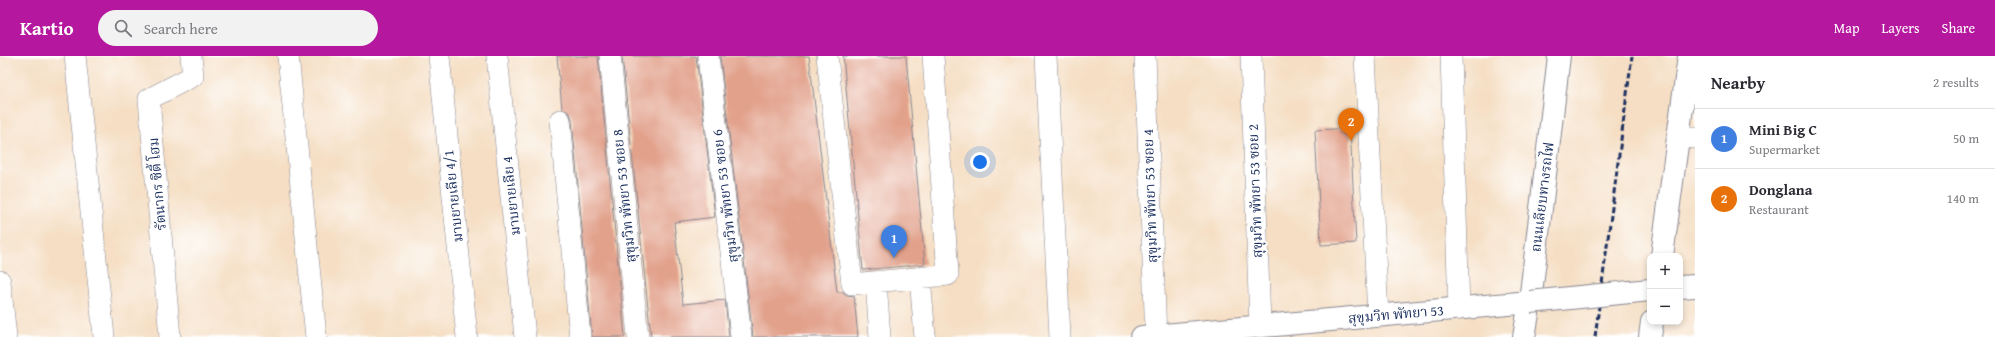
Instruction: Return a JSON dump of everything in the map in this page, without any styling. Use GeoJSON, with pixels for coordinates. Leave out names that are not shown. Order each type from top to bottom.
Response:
{"type":"FeatureCollection","features":[{"type":"Feature","properties":{"kind":"street"},"geometry":{"type":"LineString","coordinates":[[75,56],[104,337]]}},
{"type":"Feature","properties":{"kind":"street","name":"รัตนากร ซิตี้ โฮม"},"geometry":{"type":"LineString","coordinates":[[170,337],[150,99],[193,76],[191,56]]}},
{"type":"Feature","properties":{"kind":"street"},"geometry":{"type":"LineString","coordinates":[[288,56],[316,337]]}},
{"type":"Feature","properties":{"kind":"street","name":"มาบยายเลีย 4/1"},"geometry":{"type":"LineString","coordinates":[[439,56],[467,337]]}},
{"type":"Feature","properties":{"kind":"street","name":"มาบยายเลีย 4"},"geometry":{"type":"LineString","coordinates":[[498,56],[525,337]]}},
{"type":"Feature","properties":{"kind":"street","name":"สุขุมวิท พัทยา 53 ซอย 8"},"geometry":{"type":"LineString","coordinates":[[610,56],[638,337]]}},
{"type":"Feature","properties":{"kind":"street","name":"สุขุมวิท พัทยา 53 ซอย 6"},"geometry":{"type":"LineString","coordinates":[[708,56],[741,337]]}},
{"type":"Feature","properties":{"kind":"street"},"geometry":{"type":"LineString","coordinates":[[827,56],[852,284],[948,275],[933,56]]}},
{"type":"Feature","properties":{"kind":"street"},"geometry":{"type":"LineString","coordinates":[[1046,56],[1060,337]]}},
{"type":"Feature","properties":{"kind":"street","name":"สุขุมวิท พัทยา 53 ซอย 4"},"geometry":{"type":"LineString","coordinates":[[1145,56],[1151,337]]}},
{"type":"Feature","properties":{"kind":"street","name":"สุขุมวิท พัทยา 53 ซอย 2"},"geometry":{"type":"LineString","coordinates":[[1251,56],[1260,326]]}},
{"type":"Feature","properties":{"kind":"street"},"geometry":{"type":"LineString","coordinates":[[1365,56],[1378,316]]}},
{"type":"Feature","properties":{"kind":"street"},"geometry":{"type":"LineString","coordinates":[[1451,56],[1459,309]]}},
{"type":"Feature","properties":{"kind":"street","name":"ถนนเลียบทางรถไฟ"},"geometry":{"type":"LineString","coordinates":[[1524,337],[1530,302],[1559,56]]}},
{"type":"Feature","properties":{"kind":"street"},"geometry":{"type":"LineString","coordinates":[[1663,253],[1686,137],[1689,56]]}},
{"type":"Feature","properties":{"kind":"street"},"geometry":{"type":"LineString","coordinates":[[560,120],[580,337]]}},
{"type":"Feature","properties":{"kind":"street"},"geometry":{"type":"LineString","coordinates":[[920,278],[926,337]]}},
{"type":"Feature","properties":{"kind":"street"},"geometry":{"type":"LineString","coordinates":[[0,280],[6,337]]}},
{"type":"Feature","properties":{"kind":"street"},"geometry":{"type":"LineString","coordinates":[[876,282],[880,337]]}},
{"type":"Feature","properties":{"kind":"street"},"geometry":{"type":"LineString","coordinates":[[1683,287],[1695,286]]}},
{"type":"Feature","properties":{"kind":"street","name":"สุขุมวิท พัทยา 53"},"geometry":{"type":"LineString","coordinates":[[1151,337],[1229,333],[1260,326],[1459,309],[1647,290]]}},
{"type":"Feature","properties":{"kind":"street"},"geometry":{"type":"LineString","coordinates":[[1650,337],[1652,325]]}},
{"type":"Feature","properties":{"kind":"building"},"geometry":{"type":"Polygon","coordinates":[[[557,56],[598,56],[625,337],[592,337],[572,119],[570,113],[562,109],[557,56]]]}},
{"type":"Feature","properties":{"kind":"building"},"geometry":{"type":"Polygon","coordinates":[[[622,56],[696,56],[715,217],[674,222],[683,304],[725,300],[729,337],[651,337],[622,56]]]}},
{"type":"Feature","properties":{"kind":"building"},"geometry":{"type":"Polygon","coordinates":[[[720,56],[809,56],[837,292],[843,292],[847,295],[854,296],[858,337],[753,337],[720,56]]]}},
{"type":"Feature","properties":{"kind":"building"},"geometry":{"type":"Polygon","coordinates":[[[843,56],[906,56],[925,264],[863,270],[843,56]]]}},
{"type":"Feature","properties":{"kind":"building"},"geometry":{"type":"Polygon","coordinates":[[[1350,128],[1356,243],[1321,245],[1315,130],[1350,128]]]}},
{"type":"Feature","properties":{"kind":"railway"},"geometry":{"type":"LineString","coordinates":[[1595,337],[1632,56]]}},
{"type":"Feature","properties":{"kind":"place","name":"Donglana"},"geometry":{"type":"Point","coordinates":[1351,141]}},
{"type":"Feature","properties":{"kind":"place","name":"Mini Big C"},"geometry":{"type":"Point","coordinates":[894,258]}}]}
